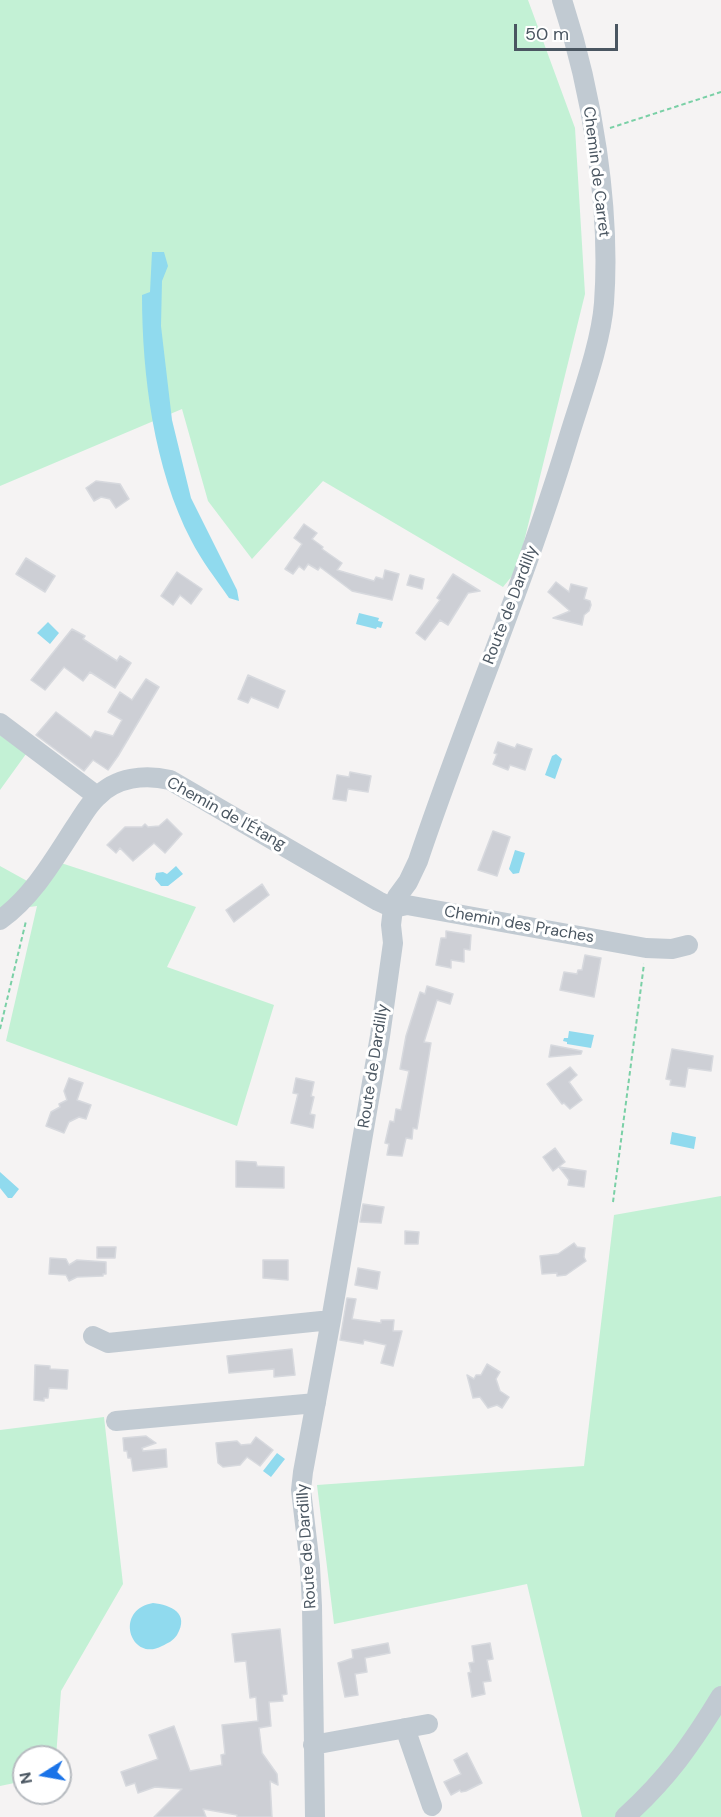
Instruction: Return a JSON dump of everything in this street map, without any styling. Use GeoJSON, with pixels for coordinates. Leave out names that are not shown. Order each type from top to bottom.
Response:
{"type":"FeatureCollection","features":[{"type":"Feature","properties":{"kind":"street","name":"Chemin de Carret"},"geometry":{"type":"LineString","coordinates":[[562,0],[573,33],[594,133],[605,250],[604,305],[595,346]]}},
{"type":"Feature","properties":{"kind":"street","name":"Route de Dardilly"},"geometry":{"type":"LineString","coordinates":[[315,1817],[310,1566],[301,1490],[381,1025],[393,943],[391,925],[393,908],[418,861],[535,542],[595,346]]}},
{"type":"Feature","properties":{"kind":"street"},"geometry":{"type":"LineString","coordinates":[[0,723],[97,796],[30,893],[15,909],[0,920]]}},
{"type":"Feature","properties":{"kind":"street","name":"Chemin de l'Étang"},"geometry":{"type":"LineString","coordinates":[[97,796],[121,781],[137,777],[153,776],[170,780],[393,908]]}},
{"type":"Feature","properties":{"kind":"street","name":"Chemin des Praches"},"geometry":{"type":"LineString","coordinates":[[393,908],[407,905],[646,948],[672,949],[688,945]]}},
{"type":"Feature","properties":{"kind":"street"},"geometry":{"type":"LineString","coordinates":[[93,1336],[108,1343],[331,1320]]}},
{"type":"Feature","properties":{"kind":"street"},"geometry":{"type":"LineString","coordinates":[[116,1421],[316,1403]]}},
{"type":"Feature","properties":{"kind":"street"},"geometry":{"type":"LineString","coordinates":[[625,1817],[646,1798],[688,1748],[721,1696]]}},
{"type":"Feature","properties":{"kind":"street"},"geometry":{"type":"LineString","coordinates":[[313,1745],[428,1724]]}},
{"type":"Feature","properties":{"kind":"street"},"geometry":{"type":"LineString","coordinates":[[405,1728],[432,1806]]}},
{"type":"Feature","properties":{"kind":"path"},"geometry":{"type":"LineString","coordinates":[[594,133],[721,92]]}},
{"type":"Feature","properties":{"kind":"path"},"geometry":{"type":"LineString","coordinates":[[0,1029],[26,919]]}},
{"type":"Feature","properties":{"kind":"path"},"geometry":{"type":"LineString","coordinates":[[613,1202],[646,948]]}},
{"type":"Feature","properties":{"kind":"green space"},"geometry":{"type":"Polygon","coordinates":[[[0,0],[528,0],[575,128],[585,294],[517,570],[503,587],[323,481],[252,559],[208,501],[182,409],[0,486],[0,0]]]}},
{"type":"Feature","properties":{"kind":"green space"},"geometry":{"type":"Polygon","coordinates":[[[0,735],[26,754],[0,790],[0,735]]]}},
{"type":"Feature","properties":{"kind":"green space"},"geometry":{"type":"Polygon","coordinates":[[[61,863],[196,907],[167,967],[274,1005],[237,1126],[6,1041],[37,906],[7,910],[0,914],[0,866],[38,887],[61,863]]]}},
{"type":"Feature","properties":{"kind":"green space"},"geometry":{"type":"Polygon","coordinates":[[[721,1196],[721,1817],[582,1817],[527,1584],[334,1624],[317,1485],[584,1466],[614,1215],[721,1196]]]}},
{"type":"Feature","properties":{"kind":"green space"},"geometry":{"type":"Polygon","coordinates":[[[104,1417],[123,1584],[61,1691],[57,1745],[12,1745],[12,1784],[0,1786],[0,1430],[104,1417]]]}},
{"type":"Feature","properties":{"kind":"water"},"geometry":{"type":"Polygon","coordinates":[[[152,252],[164,252],[168,266],[162,281],[161,326],[172,420],[191,498],[237,590],[239,601],[229,598],[195,547],[178,512],[159,452],[144,357],[142,295],[150,292],[152,252]]]}},
{"type":"Feature","properties":{"kind":"water"},"geometry":{"type":"Polygon","coordinates":[[[359,613],[379,618],[378,621],[383,622],[381,628],[356,624],[359,613]]]}},
{"type":"Feature","properties":{"kind":"water"},"geometry":{"type":"Polygon","coordinates":[[[48,622],[59,633],[50,644],[37,633],[48,622]]]}},
{"type":"Feature","properties":{"kind":"water"},"geometry":{"type":"Polygon","coordinates":[[[556,754],[562,759],[555,779],[545,775],[552,756],[556,754]]]}},
{"type":"Feature","properties":{"kind":"water"},"geometry":{"type":"Polygon","coordinates":[[[515,850],[525,853],[519,873],[513,874],[509,869],[515,850]]]}},
{"type":"Feature","properties":{"kind":"water"},"geometry":{"type":"Polygon","coordinates":[[[176,866],[183,874],[168,886],[161,886],[155,879],[156,873],[167,874],[176,866]]]}},
{"type":"Feature","properties":{"kind":"water"},"geometry":{"type":"Polygon","coordinates":[[[569,1031],[594,1035],[591,1048],[567,1044],[563,1041],[564,1038],[568,1038],[569,1031]]]}},
{"type":"Feature","properties":{"kind":"water"},"geometry":{"type":"Polygon","coordinates":[[[672,1132],[696,1137],[694,1149],[670,1144],[672,1132]]]}},
{"type":"Feature","properties":{"kind":"water"},"geometry":{"type":"Polygon","coordinates":[[[0,1172],[19,1189],[12,1198],[8,1198],[0,1188],[0,1172]]]}},
{"type":"Feature","properties":{"kind":"water"},"geometry":{"type":"Polygon","coordinates":[[[277,1453],[285,1459],[271,1477],[263,1471],[277,1453]]]}},
{"type":"Feature","properties":{"kind":"water"},"geometry":{"type":"Polygon","coordinates":[[[153,1603],[172,1608],[180,1616],[181,1621],[174,1639],[151,1649],[135,1642],[130,1624],[133,1615],[141,1608],[153,1603]]]}},
{"type":"Feature","properties":{"kind":"building"},"geometry":{"type":"Polygon","coordinates":[[[96,481],[120,484],[129,499],[116,508],[110,499],[101,497],[94,501],[86,488],[96,481]]]}},
{"type":"Feature","properties":{"kind":"building"},"geometry":{"type":"Polygon","coordinates":[[[304,524],[317,533],[312,539],[342,563],[337,570],[374,581],[376,577],[383,579],[385,570],[399,574],[392,600],[352,591],[320,567],[318,570],[308,564],[304,570],[299,566],[293,574],[285,569],[302,544],[294,538],[304,524]]]}},
{"type":"Feature","properties":{"kind":"building"},"geometry":{"type":"Polygon","coordinates":[[[26,558],[55,576],[45,592],[16,574],[26,558]]]}},
{"type":"Feature","properties":{"kind":"building"},"geometry":{"type":"Polygon","coordinates":[[[177,572],[202,589],[191,604],[180,595],[173,605],[161,596],[177,572]]]}},
{"type":"Feature","properties":{"kind":"building"},"geometry":{"type":"Polygon","coordinates":[[[453,574],[480,591],[468,593],[448,625],[440,620],[425,640],[416,633],[440,600],[437,598],[453,574]]]}},
{"type":"Feature","properties":{"kind":"building"},"geometry":{"type":"Polygon","coordinates":[[[410,575],[424,579],[422,589],[407,585],[410,575]]]}},
{"type":"Feature","properties":{"kind":"building"},"geometry":{"type":"Polygon","coordinates":[[[556,582],[569,592],[571,584],[587,588],[584,599],[590,601],[591,605],[589,611],[584,615],[582,625],[553,618],[570,611],[548,592],[556,582]]]}},
{"type":"Feature","properties":{"kind":"building"},"geometry":{"type":"Polygon","coordinates":[[[72,629],[85,636],[83,639],[117,661],[120,656],[131,663],[115,688],[90,672],[83,681],[64,667],[45,690],[31,680],[72,629]]]}},
{"type":"Feature","properties":{"kind":"building"},"geometry":{"type":"Polygon","coordinates":[[[248,675],[285,691],[278,708],[251,697],[248,703],[238,699],[248,675]]]}},
{"type":"Feature","properties":{"kind":"building"},"geometry":{"type":"Polygon","coordinates":[[[146,679],[159,687],[108,770],[93,760],[84,771],[36,735],[56,712],[91,738],[95,731],[113,736],[122,720],[108,712],[120,692],[132,700],[146,679]]]}},
{"type":"Feature","properties":{"kind":"building"},"geometry":{"type":"Polygon","coordinates":[[[498,742],[515,748],[517,744],[532,749],[525,770],[510,765],[508,770],[493,764],[498,742]]]}},
{"type":"Feature","properties":{"kind":"building"},"geometry":{"type":"Polygon","coordinates":[[[350,772],[371,776],[368,792],[348,789],[346,801],[333,799],[337,775],[349,777],[350,772]]]}},
{"type":"Feature","properties":{"kind":"building"},"geometry":{"type":"Polygon","coordinates":[[[167,819],[182,834],[165,853],[154,843],[133,861],[120,848],[116,853],[107,845],[125,827],[142,827],[145,824],[148,827],[159,826],[167,819]]]}},
{"type":"Feature","properties":{"kind":"building"},"geometry":{"type":"Polygon","coordinates":[[[493,831],[510,837],[497,876],[478,870],[493,831]]]}},
{"type":"Feature","properties":{"kind":"building"},"geometry":{"type":"Polygon","coordinates":[[[262,884],[269,895],[234,922],[226,910],[262,884]]]}},
{"type":"Feature","properties":{"kind":"building"},"geometry":{"type":"Polygon","coordinates":[[[446,931],[471,935],[470,950],[464,949],[464,962],[451,960],[451,968],[436,965],[441,938],[446,938],[446,931]]]}},
{"type":"Feature","properties":{"kind":"building"},"geometry":{"type":"Polygon","coordinates":[[[585,955],[601,958],[594,997],[560,990],[564,972],[577,974],[578,970],[582,970],[585,955]]]}},
{"type":"Feature","properties":{"kind":"building"},"geometry":{"type":"Polygon","coordinates":[[[427,986],[453,994],[450,1004],[437,1000],[424,1042],[431,1043],[417,1129],[413,1128],[412,1139],[406,1138],[402,1156],[387,1155],[389,1144],[385,1143],[390,1121],[394,1122],[396,1109],[401,1110],[409,1071],[400,1069],[406,1036],[420,992],[425,994],[427,986]]]}},
{"type":"Feature","properties":{"kind":"building"},"geometry":{"type":"Polygon","coordinates":[[[551,1045],[582,1051],[581,1054],[549,1057],[551,1045]]]}},
{"type":"Feature","properties":{"kind":"building"},"geometry":{"type":"Polygon","coordinates":[[[672,1049],[713,1056],[711,1071],[688,1068],[685,1087],[670,1085],[671,1080],[666,1079],[672,1049]]]}},
{"type":"Feature","properties":{"kind":"building"},"geometry":{"type":"Polygon","coordinates":[[[570,1067],[577,1075],[569,1082],[582,1100],[570,1109],[564,1103],[562,1104],[547,1084],[570,1067]]]}},
{"type":"Feature","properties":{"kind":"building"},"geometry":{"type":"Polygon","coordinates":[[[69,1078],[83,1083],[77,1100],[91,1105],[86,1119],[79,1117],[69,1122],[64,1133],[46,1126],[51,1112],[67,1100],[64,1091],[69,1078]]]}},
{"type":"Feature","properties":{"kind":"building"},"geometry":{"type":"Polygon","coordinates":[[[296,1078],[314,1082],[311,1096],[314,1097],[310,1114],[315,1115],[313,1128],[291,1123],[298,1094],[293,1093],[296,1078]]]}},
{"type":"Feature","properties":{"kind":"building"},"geometry":{"type":"Polygon","coordinates":[[[555,1148],[565,1162],[553,1171],[543,1157],[555,1148]]]}},
{"type":"Feature","properties":{"kind":"building"},"geometry":{"type":"Polygon","coordinates":[[[236,1161],[256,1162],[257,1166],[284,1167],[284,1188],[236,1187],[236,1161]]]}},
{"type":"Feature","properties":{"kind":"building"},"geometry":{"type":"Polygon","coordinates":[[[559,1167],[586,1171],[584,1187],[568,1185],[569,1180],[559,1167]]]}},
{"type":"Feature","properties":{"kind":"building"},"geometry":{"type":"Polygon","coordinates":[[[363,1204],[384,1207],[381,1223],[360,1222],[363,1204]]]}},
{"type":"Feature","properties":{"kind":"building"},"geometry":{"type":"Polygon","coordinates":[[[405,1231],[419,1232],[418,1244],[405,1244],[405,1231]]]}},
{"type":"Feature","properties":{"kind":"building"},"geometry":{"type":"Polygon","coordinates":[[[574,1243],[577,1247],[585,1248],[586,1261],[566,1275],[542,1274],[540,1256],[558,1254],[574,1243]]]}},
{"type":"Feature","properties":{"kind":"building"},"geometry":{"type":"Polygon","coordinates":[[[97,1247],[116,1247],[115,1258],[97,1258],[97,1247]]]}},
{"type":"Feature","properties":{"kind":"building"},"geometry":{"type":"Polygon","coordinates":[[[50,1258],[66,1259],[69,1265],[77,1260],[106,1262],[106,1274],[77,1277],[69,1281],[66,1275],[49,1274],[50,1258]]]}},
{"type":"Feature","properties":{"kind":"building"},"geometry":{"type":"Polygon","coordinates":[[[263,1260],[288,1260],[288,1280],[263,1278],[263,1260]]]}},
{"type":"Feature","properties":{"kind":"building"},"geometry":{"type":"Polygon","coordinates":[[[358,1268],[380,1272],[377,1289],[355,1285],[358,1268]]]}},
{"type":"Feature","properties":{"kind":"building"},"geometry":{"type":"Polygon","coordinates":[[[347,1298],[356,1299],[352,1319],[381,1323],[381,1320],[394,1320],[393,1331],[402,1331],[393,1366],[381,1363],[386,1345],[364,1340],[363,1344],[340,1340],[347,1298]]]}},
{"type":"Feature","properties":{"kind":"building"},"geometry":{"type":"Polygon","coordinates":[[[292,1349],[295,1375],[274,1377],[274,1369],[229,1373],[227,1356],[292,1349]]]}},
{"type":"Feature","properties":{"kind":"building"},"geometry":{"type":"Polygon","coordinates":[[[487,1364],[500,1372],[496,1379],[500,1391],[509,1397],[502,1408],[497,1405],[488,1408],[480,1397],[473,1398],[467,1375],[474,1379],[476,1375],[481,1375],[487,1364]]]}},
{"type":"Feature","properties":{"kind":"building"},"geometry":{"type":"Polygon","coordinates":[[[35,1365],[68,1370],[67,1389],[49,1388],[48,1398],[44,1398],[44,1401],[34,1400],[35,1365]]]}},
{"type":"Feature","properties":{"kind":"building"},"geometry":{"type":"Polygon","coordinates":[[[146,1436],[156,1443],[142,1448],[143,1451],[166,1449],[167,1467],[133,1471],[131,1458],[128,1458],[127,1451],[124,1451],[123,1438],[146,1436]]]}},
{"type":"Feature","properties":{"kind":"building"},"geometry":{"type":"Polygon","coordinates":[[[256,1437],[273,1450],[260,1466],[247,1457],[240,1465],[223,1467],[218,1463],[216,1443],[237,1441],[241,1445],[251,1444],[256,1437]]]}},
{"type":"Feature","properties":{"kind":"building"},"geometry":{"type":"Polygon","coordinates":[[[280,1629],[287,1694],[282,1695],[283,1701],[269,1702],[271,1726],[259,1728],[262,1753],[277,1774],[278,1785],[270,1781],[272,1817],[237,1817],[237,1815],[203,1809],[206,1817],[154,1817],[182,1789],[155,1787],[138,1793],[135,1783],[126,1786],[121,1772],[158,1759],[149,1735],[174,1726],[190,1771],[222,1765],[221,1755],[225,1754],[222,1725],[258,1721],[256,1697],[250,1698],[246,1661],[235,1662],[232,1634],[280,1629]]]}},
{"type":"Feature","properties":{"kind":"building"},"geometry":{"type":"Polygon","coordinates":[[[388,1643],[390,1653],[365,1658],[367,1672],[355,1674],[358,1695],[345,1697],[338,1663],[353,1658],[352,1650],[388,1643]]]}},
{"type":"Feature","properties":{"kind":"building"},"geometry":{"type":"Polygon","coordinates":[[[490,1643],[493,1659],[487,1660],[491,1681],[483,1682],[485,1694],[472,1697],[468,1673],[471,1672],[469,1663],[474,1662],[472,1646],[490,1643]]]}},
{"type":"Feature","properties":{"kind":"building"},"geometry":{"type":"Polygon","coordinates":[[[467,1753],[482,1783],[451,1795],[444,1782],[461,1774],[454,1760],[467,1753]]]}}]}
